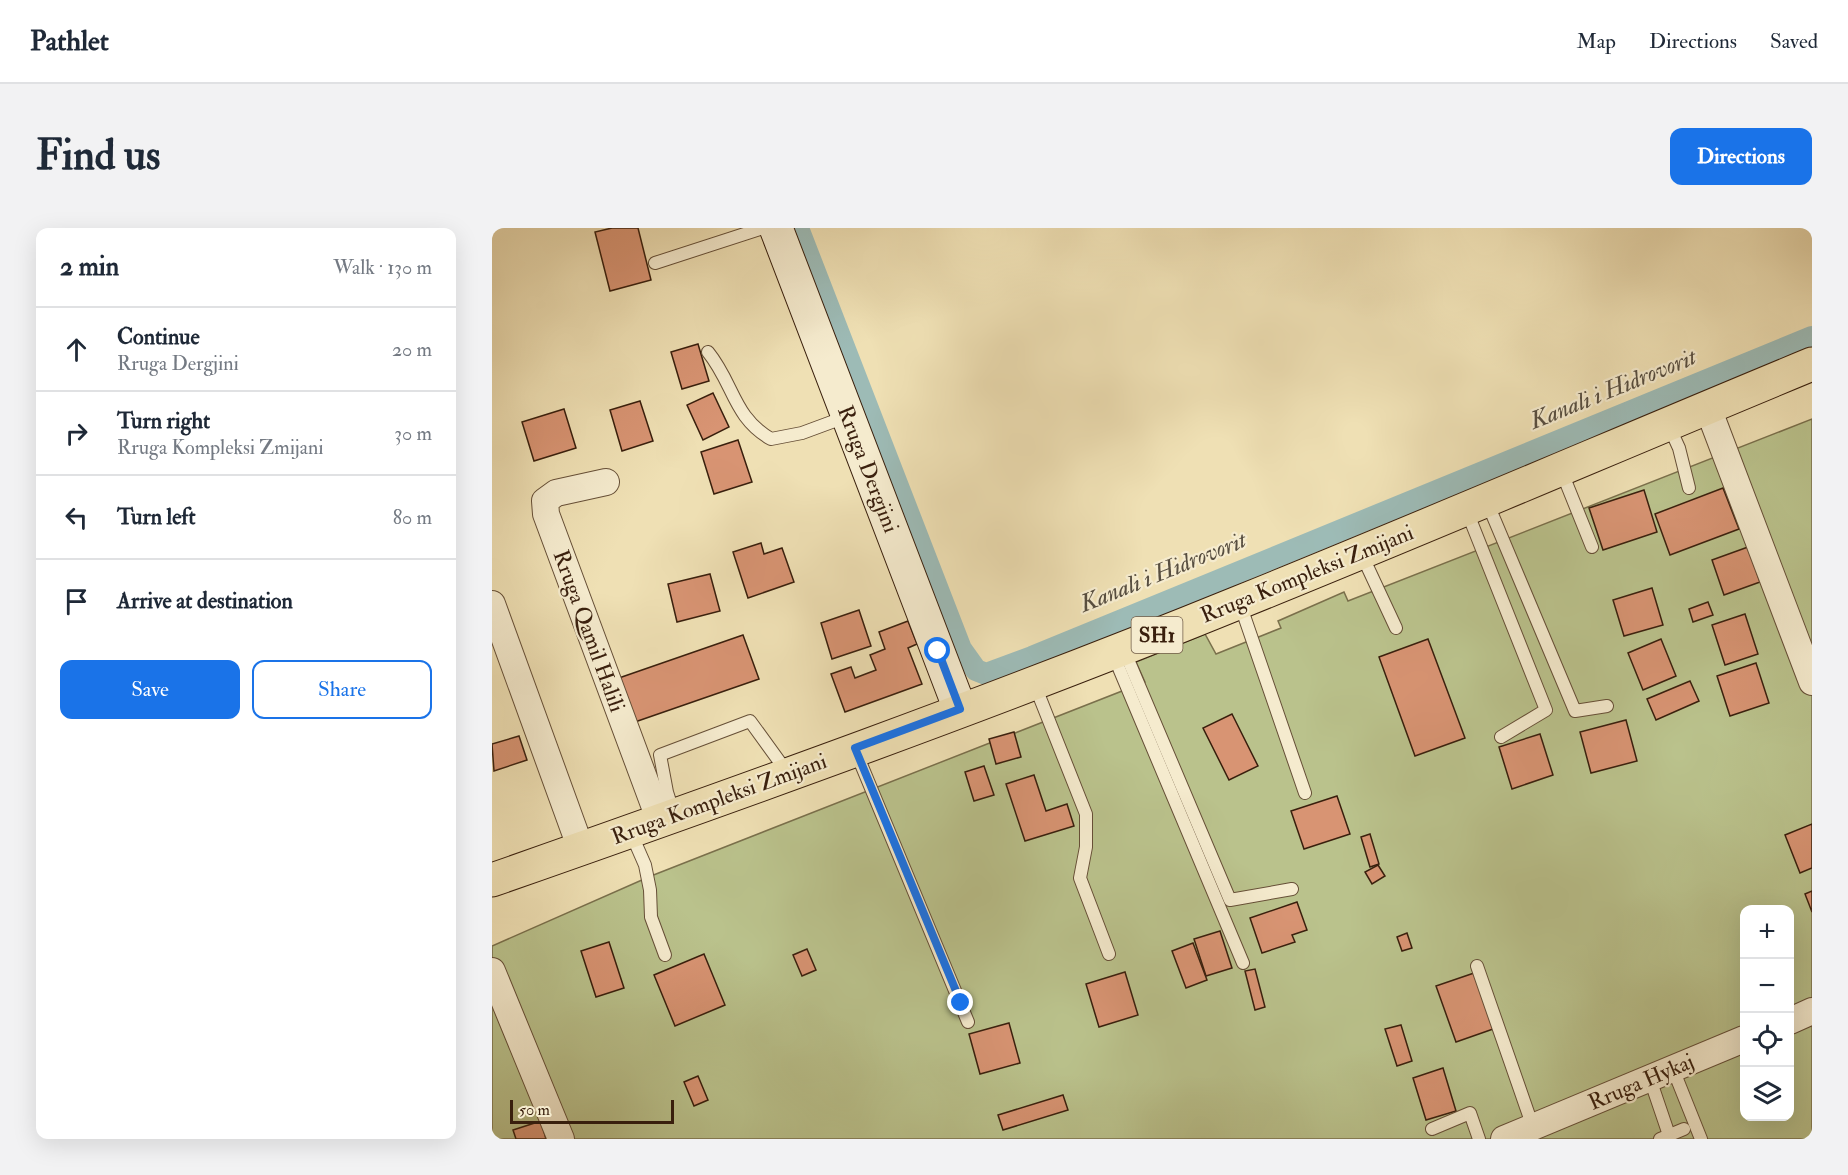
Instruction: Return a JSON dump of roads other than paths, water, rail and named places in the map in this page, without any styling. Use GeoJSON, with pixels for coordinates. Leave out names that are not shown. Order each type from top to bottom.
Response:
{"type":"FeatureCollection","features":[{"type":"Feature","properties":{"kind":"main road","name":"Rruga Kompleksi Zmijani"},"geometry":{"type":"LineString","coordinates":[[492,880],[1034,682],[1239,603],[1812,364]]}},
{"type":"Feature","properties":{"kind":"street","name":"Rruga Dergjini"},"geometry":{"type":"LineString","coordinates":[[776,228],[960,709]]}},
{"type":"Feature","properties":{"kind":"street"},"geometry":{"type":"LineString","coordinates":[[1708,408],[1812,682]]}},
{"type":"Feature","properties":{"kind":"street","name":"Rruga Qamil Halili"},"geometry":{"type":"LineString","coordinates":[[606,482],[556,493],[545,501],[546,514],[655,822]]}},
{"type":"Feature","properties":{"kind":"street"},"geometry":{"type":"LineString","coordinates":[[492,603],[581,849]]}},
{"type":"Feature","properties":{"kind":"street"},"geometry":{"type":"LineString","coordinates":[[492,971],[561,1139]]}},
{"type":"Feature","properties":{"kind":"street"},"geometry":{"type":"LineString","coordinates":[[1794,1019],[1812,1011]]}},
{"type":"Feature","properties":{"kind":"street","name":"Rruga Hykaj"},"geometry":{"type":"LineString","coordinates":[[1521,1134],[1740,1041]]}},
{"type":"Feature","properties":{"kind":"lane"},"geometry":{"type":"LineString","coordinates":[[655,263],[763,228]]}},
{"type":"Feature","properties":{"kind":"lane"},"geometry":{"type":"LineString","coordinates":[[708,352],[723,370],[739,409],[754,429],[771,439],[802,433],[848,416]]}},
{"type":"Feature","properties":{"kind":"lane"},"geometry":{"type":"LineString","coordinates":[[1668,424],[1679,448],[1689,488]]}},
{"type":"Feature","properties":{"kind":"lane"},"geometry":{"type":"LineString","coordinates":[[1561,469],[1592,547]]}},
{"type":"Feature","properties":{"kind":"lane"},"geometry":{"type":"LineString","coordinates":[[1476,505],[1575,711],[1607,706]]}},
{"type":"Feature","properties":{"kind":"lane"},"geometry":{"type":"LineString","coordinates":[[1476,505],[1546,710],[1501,737]]}},
{"type":"Feature","properties":{"kind":"lane"},"geometry":{"type":"LineString","coordinates":[[1360,552],[1396,628]]}},
{"type":"Feature","properties":{"kind":"lane"},"geometry":{"type":"LineString","coordinates":[[1239,603],[1305,793]]}},
{"type":"Feature","properties":{"kind":"lane"},"geometry":{"type":"LineString","coordinates":[[1118,650],[1230,900],[1292,889]]}},
{"type":"Feature","properties":{"kind":"lane"},"geometry":{"type":"LineString","coordinates":[[1118,650],[1243,963]]}},
{"type":"Feature","properties":{"kind":"lane"},"geometry":{"type":"LineString","coordinates":[[1034,682],[1086,814],[1086,847],[1080,878],[1109,954]]}},
{"type":"Feature","properties":{"kind":"lane"},"geometry":{"type":"LineString","coordinates":[[665,955],[651,917],[650,890],[645,866],[655,822],[667,792],[660,755],[750,721],[788,773]]}},
{"type":"Feature","properties":{"kind":"lane"},"geometry":{"type":"LineString","coordinates":[[855,748],[968,1022]]}},
{"type":"Feature","properties":{"kind":"lane"},"geometry":{"type":"LineString","coordinates":[[1477,966],[1521,1134]]}},
{"type":"Feature","properties":{"kind":"lane"},"geometry":{"type":"LineString","coordinates":[[1673,1069],[1701,1139]]}},
{"type":"Feature","properties":{"kind":"lane"},"geometry":{"type":"LineString","coordinates":[[1650,1079],[1664,1137],[1684,1129]]}},
{"type":"Feature","properties":{"kind":"lane"},"geometry":{"type":"LineString","coordinates":[[1432,1129],[1470,1113],[1479,1139]]}},
{"type":"Feature","properties":{"kind":"waterway","name":"Kanali i Hidrovorit"},"geometry":{"type":"LineString","coordinates":[[798,228],[961,649],[976,670],[986,674],[1812,337]]}}]}
